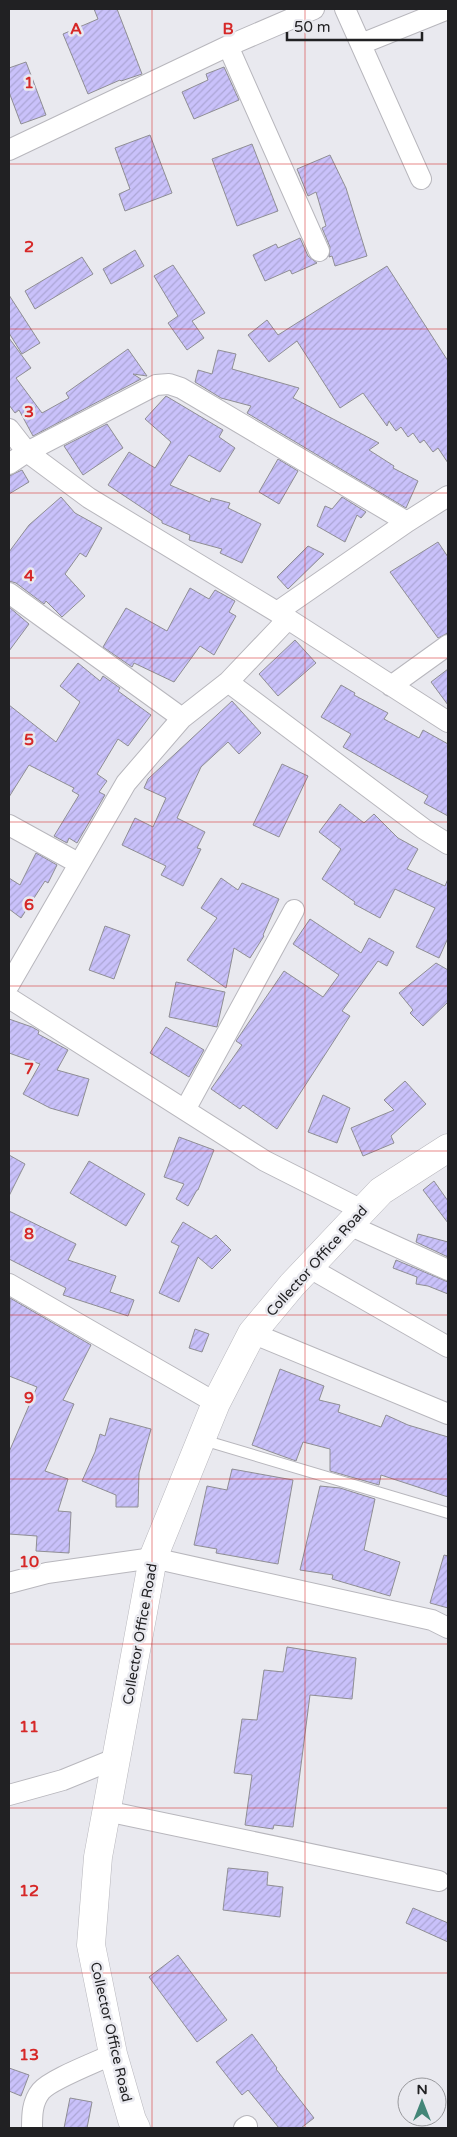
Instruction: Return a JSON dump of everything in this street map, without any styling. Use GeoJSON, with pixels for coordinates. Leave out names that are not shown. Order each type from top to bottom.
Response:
{"type":"FeatureCollection","features":[{"type":"Feature","properties":{"kind":"main road","name":"Collector Office Road"},"geometry":{"type":"LineString","coordinates":[[136,2128],[113,2054],[91,1945],[98,1857],[153,1558],[216,1403],[252,1333],[308,1268],[381,1191],[448,1148]]}},
{"type":"Feature","properties":{"kind":"street"},"geometry":{"type":"LineString","coordinates":[[9,150],[228,46],[314,9]]}},
{"type":"Feature","properties":{"kind":"street"},"geometry":{"type":"LineString","coordinates":[[345,9],[421,179]]}},
{"type":"Feature","properties":{"kind":"street"},"geometry":{"type":"LineString","coordinates":[[361,44],[448,9]]}},
{"type":"Feature","properties":{"kind":"street"},"geometry":{"type":"LineString","coordinates":[[228,46],[319,251]]}},
{"type":"Feature","properties":{"kind":"street"},"geometry":{"type":"LineString","coordinates":[[9,464],[27,452],[156,385],[169,384],[181,388],[407,522]]}},
{"type":"Feature","properties":{"kind":"street"},"geometry":{"type":"LineString","coordinates":[[9,429],[27,452],[89,498],[282,616],[448,722]]}},
{"type":"Feature","properties":{"kind":"street"},"geometry":{"type":"LineString","coordinates":[[9,985],[126,783],[182,718],[228,682],[282,616],[407,522],[448,496]]}},
{"type":"Feature","properties":{"kind":"street"},"geometry":{"type":"LineString","coordinates":[[9,593],[182,718]]}},
{"type":"Feature","properties":{"kind":"street"},"geometry":{"type":"LineString","coordinates":[[391,686],[448,645]]}},
{"type":"Feature","properties":{"kind":"street"},"geometry":{"type":"LineString","coordinates":[[228,682],[424,829],[448,844]]}},
{"type":"Feature","properties":{"kind":"street"},"geometry":{"type":"LineString","coordinates":[[9,825],[78,864]]}},
{"type":"Feature","properties":{"kind":"street"},"geometry":{"type":"LineString","coordinates":[[185,1110],[294,910]]}},
{"type":"Feature","properties":{"kind":"street"},"geometry":{"type":"LineString","coordinates":[[9,998],[265,1162],[448,1270]]}},
{"type":"Feature","properties":{"kind":"street"},"geometry":{"type":"LineString","coordinates":[[308,1268],[448,1347]]}},
{"type":"Feature","properties":{"kind":"street"},"geometry":{"type":"LineString","coordinates":[[9,1284],[216,1403]]}},
{"type":"Feature","properties":{"kind":"street"},"geometry":{"type":"LineString","coordinates":[[252,1333],[448,1414]]}},
{"type":"Feature","properties":{"kind":"street"},"geometry":{"type":"LineString","coordinates":[[9,1583],[47,1573],[153,1558],[432,1620],[448,1628]]}},
{"type":"Feature","properties":{"kind":"street"},"geometry":{"type":"LineString","coordinates":[[9,1795],[62,1780],[117,1758]]}},
{"type":"Feature","properties":{"kind":"street"},"geometry":{"type":"LineString","coordinates":[[106,1810],[439,1881]]}},
{"type":"Feature","properties":{"kind":"street"},"geometry":{"type":"LineString","coordinates":[[32,2128],[32,2108],[41,2091],[53,2083],[113,2054]]}},
{"type":"Feature","properties":{"kind":"lane"},"geometry":{"type":"LineString","coordinates":[[202,1440],[448,1513]]}},
{"type":"Feature","properties":{"kind":"building"},"geometry":{"type":"Polygon","coordinates":[[[94,9],[117,9],[142,74],[120,80],[88,94],[63,34],[98,19],[94,9]]]}},
{"type":"Feature","properties":{"kind":"building"},"geometry":{"type":"Polygon","coordinates":[[[26,62],[46,115],[21,124],[9,92],[9,68],[26,62]]]}},
{"type":"Feature","properties":{"kind":"building"},"geometry":{"type":"Polygon","coordinates":[[[224,67],[239,100],[194,119],[182,92],[208,80],[206,74],[224,67]]]}},
{"type":"Feature","properties":{"kind":"building"},"geometry":{"type":"Polygon","coordinates":[[[150,135],[172,193],[125,211],[119,194],[130,189],[115,148],[150,135]]]}},
{"type":"Feature","properties":{"kind":"building"},"geometry":{"type":"Polygon","coordinates":[[[252,144],[278,211],[237,226],[212,159],[252,144]]]}},
{"type":"Feature","properties":{"kind":"building"},"geometry":{"type":"Polygon","coordinates":[[[330,155],[346,188],[367,256],[335,266],[332,256],[329,257],[330,247],[322,228],[326,226],[316,192],[308,196],[297,169],[330,155]]]}},
{"type":"Feature","properties":{"kind":"building"},"geometry":{"type":"Polygon","coordinates":[[[300,238],[308,256],[317,263],[292,274],[290,270],[265,281],[253,255],[276,244],[278,248],[300,238]]]}},
{"type":"Feature","properties":{"kind":"building"},"geometry":{"type":"Polygon","coordinates":[[[135,250],[144,266],[111,284],[103,269],[135,250]]]}},
{"type":"Feature","properties":{"kind":"building"},"geometry":{"type":"Polygon","coordinates":[[[82,257],[93,274],[35,309],[25,291],[82,257]]]}},
{"type":"Feature","properties":{"kind":"building"},"geometry":{"type":"Polygon","coordinates":[[[173,265],[205,313],[192,321],[204,338],[187,350],[168,323],[178,316],[154,276],[173,265]]]}},
{"type":"Feature","properties":{"kind":"building"},"geometry":{"type":"Polygon","coordinates":[[[387,266],[448,361],[448,463],[438,448],[433,452],[424,440],[420,443],[413,433],[408,437],[401,427],[396,431],[389,421],[387,426],[363,393],[340,408],[297,341],[269,362],[248,335],[267,320],[278,335],[387,266]]]}},
{"type":"Feature","properties":{"kind":"building"},"geometry":{"type":"Polygon","coordinates":[[[9,295],[40,343],[22,354],[9,333],[9,295]]]}},
{"type":"Feature","properties":{"kind":"building"},"geometry":{"type":"Polygon","coordinates":[[[9,338],[31,368],[16,378],[42,413],[69,398],[66,393],[128,349],[147,376],[133,374],[141,379],[33,436],[19,410],[15,413],[9,405],[9,338]]]}},
{"type":"Feature","properties":{"kind":"building"},"geometry":{"type":"Polygon","coordinates":[[[218,350],[236,354],[232,369],[299,388],[293,398],[379,443],[369,450],[394,466],[393,468],[418,481],[406,508],[247,413],[251,406],[221,398],[195,382],[198,370],[212,374],[218,350]]]}},
{"type":"Feature","properties":{"kind":"building"},"geometry":{"type":"Polygon","coordinates":[[[166,396],[223,430],[219,437],[235,448],[220,472],[189,455],[170,485],[210,502],[211,498],[230,503],[228,508],[261,524],[242,563],[220,553],[222,549],[189,540],[190,535],[162,523],[162,521],[108,485],[129,452],[155,468],[171,442],[145,419],[166,396]]]}},
{"type":"Feature","properties":{"kind":"building"},"geometry":{"type":"Polygon","coordinates":[[[107,424],[123,448],[83,475],[64,446],[107,424]]]}},
{"type":"Feature","properties":{"kind":"building"},"geometry":{"type":"Polygon","coordinates":[[[278,459],[298,471],[279,504],[259,492],[278,459]]]}},
{"type":"Feature","properties":{"kind":"building"},"geometry":{"type":"Polygon","coordinates":[[[22,470],[29,482],[9,494],[9,476],[22,470]]]}},
{"type":"Feature","properties":{"kind":"building"},"geometry":{"type":"Polygon","coordinates":[[[61,497],[75,513],[102,528],[86,557],[80,553],[65,574],[85,596],[62,617],[46,601],[44,604],[16,583],[9,581],[9,552],[29,525],[61,497]]]}},
{"type":"Feature","properties":{"kind":"building"},"geometry":{"type":"Polygon","coordinates":[[[342,497],[366,512],[361,518],[357,515],[345,542],[317,526],[325,506],[332,509],[342,497]]]}},
{"type":"Feature","properties":{"kind":"building"},"geometry":{"type":"Polygon","coordinates":[[[438,542],[448,557],[448,633],[438,638],[390,572],[438,542]]]}},
{"type":"Feature","properties":{"kind":"building"},"geometry":{"type":"Polygon","coordinates":[[[308,546],[324,554],[288,589],[277,577],[308,546]]]}},
{"type":"Feature","properties":{"kind":"building"},"geometry":{"type":"Polygon","coordinates":[[[190,588],[209,599],[215,590],[235,601],[229,612],[236,616],[214,655],[200,646],[174,682],[134,663],[132,667],[103,647],[126,608],[167,631],[190,588]]]}},
{"type":"Feature","properties":{"kind":"building"},"geometry":{"type":"Polygon","coordinates":[[[9,607],[29,624],[9,651],[9,607]]]}},
{"type":"Feature","properties":{"kind":"building"},"geometry":{"type":"Polygon","coordinates":[[[295,640],[316,663],[278,696],[259,674],[295,640]]]}},
{"type":"Feature","properties":{"kind":"building"},"geometry":{"type":"Polygon","coordinates":[[[78,663],[100,681],[103,676],[120,688],[118,691],[151,715],[128,746],[118,739],[97,774],[107,781],[99,792],[105,795],[77,843],[69,838],[67,843],[54,836],[79,795],[72,791],[74,788],[29,765],[9,797],[9,705],[56,742],[80,702],[60,686],[78,663]]]}},
{"type":"Feature","properties":{"kind":"building"},"geometry":{"type":"Polygon","coordinates":[[[448,669],[448,705],[431,682],[448,669]]]}},
{"type":"Feature","properties":{"kind":"building"},"geometry":{"type":"Polygon","coordinates":[[[341,685],[355,693],[354,695],[388,713],[384,719],[419,738],[423,730],[448,744],[448,816],[424,803],[428,796],[343,747],[351,734],[321,717],[341,685]]]}},
{"type":"Feature","properties":{"kind":"building"},"geometry":{"type":"Polygon","coordinates":[[[232,701],[261,733],[239,754],[228,742],[201,767],[177,818],[205,832],[197,848],[201,849],[183,886],[161,875],[166,866],[122,845],[135,818],[153,827],[166,798],[144,788],[148,779],[232,701]]]}},
{"type":"Feature","properties":{"kind":"building"},"geometry":{"type":"Polygon","coordinates":[[[282,764],[308,776],[279,837],[253,825],[282,764]]]}},
{"type":"Feature","properties":{"kind":"building"},"geometry":{"type":"Polygon","coordinates":[[[340,804],[364,823],[374,814],[398,838],[418,849],[407,869],[445,886],[448,879],[448,938],[439,958],[416,947],[435,908],[395,889],[380,918],[354,904],[355,902],[322,879],[341,849],[319,832],[340,804]]]}},
{"type":"Feature","properties":{"kind":"building"},"geometry":{"type":"Polygon","coordinates":[[[36,853],[57,865],[48,883],[45,881],[21,918],[9,909],[9,878],[20,885],[36,853]]]}},
{"type":"Feature","properties":{"kind":"building"},"geometry":{"type":"Polygon","coordinates":[[[221,878],[238,890],[242,883],[279,899],[264,936],[250,958],[234,948],[226,988],[187,960],[217,918],[201,908],[221,878]]]}},
{"type":"Feature","properties":{"kind":"building"},"geometry":{"type":"Polygon","coordinates":[[[310,919],[361,953],[369,938],[394,952],[387,966],[378,961],[342,1011],[350,1016],[277,1129],[243,1105],[240,1109],[211,1089],[242,1045],[236,1041],[284,971],[323,997],[339,975],[293,944],[310,919]]]}},
{"type":"Feature","properties":{"kind":"building"},"geometry":{"type":"Polygon","coordinates":[[[105,926],[130,935],[114,979],[89,970],[105,926]]]}},
{"type":"Feature","properties":{"kind":"building"},"geometry":{"type":"Polygon","coordinates":[[[436,963],[448,970],[448,1002],[423,1026],[410,1013],[413,1010],[399,993],[436,963]]]}},
{"type":"Feature","properties":{"kind":"building"},"geometry":{"type":"Polygon","coordinates":[[[176,982],[225,992],[217,1027],[169,1017],[176,982]]]}},
{"type":"Feature","properties":{"kind":"building"},"geometry":{"type":"Polygon","coordinates":[[[9,1019],[32,1027],[39,1031],[38,1034],[68,1050],[57,1070],[89,1079],[78,1116],[50,1108],[23,1094],[40,1064],[9,1053],[9,1019]]]}},
{"type":"Feature","properties":{"kind":"building"},"geometry":{"type":"Polygon","coordinates":[[[166,1027],[204,1050],[189,1077],[150,1053],[166,1027]]]}},
{"type":"Feature","properties":{"kind":"building"},"geometry":{"type":"Polygon","coordinates":[[[405,1081],[426,1104],[391,1136],[394,1143],[363,1156],[351,1128],[394,1110],[384,1100],[405,1081]]]}},
{"type":"Feature","properties":{"kind":"building"},"geometry":{"type":"Polygon","coordinates":[[[323,1095],[350,1108],[337,1143],[308,1132],[323,1095]]]}},
{"type":"Feature","properties":{"kind":"building"},"geometry":{"type":"Polygon","coordinates":[[[179,1137],[214,1150],[198,1190],[188,1206],[176,1199],[184,1184],[164,1177],[179,1137]]]}},
{"type":"Feature","properties":{"kind":"building"},"geometry":{"type":"Polygon","coordinates":[[[9,1155],[25,1164],[9,1196],[9,1155]]]}},
{"type":"Feature","properties":{"kind":"building"},"geometry":{"type":"Polygon","coordinates":[[[89,1161],[145,1194],[126,1226],[70,1193],[89,1161]]]}},
{"type":"Feature","properties":{"kind":"building"},"geometry":{"type":"Polygon","coordinates":[[[434,1181],[448,1201],[448,1223],[423,1190],[434,1181]]]}},
{"type":"Feature","properties":{"kind":"building"},"geometry":{"type":"Polygon","coordinates":[[[9,1211],[76,1244],[68,1260],[116,1276],[110,1292],[134,1300],[128,1316],[63,1295],[66,1288],[9,1259],[9,1211]]]}},
{"type":"Feature","properties":{"kind":"building"},"geometry":{"type":"Polygon","coordinates":[[[183,1222],[211,1239],[216,1235],[231,1250],[212,1269],[198,1257],[179,1302],[159,1293],[179,1246],[171,1242],[183,1222]]]}},
{"type":"Feature","properties":{"kind":"building"},"geometry":{"type":"Polygon","coordinates":[[[418,1234],[448,1242],[448,1257],[416,1242],[418,1234]]]}},
{"type":"Feature","properties":{"kind":"building"},"geometry":{"type":"Polygon","coordinates":[[[396,1260],[448,1282],[448,1294],[428,1286],[416,1284],[417,1277],[393,1268],[396,1260]]]}},
{"type":"Feature","properties":{"kind":"building"},"geometry":{"type":"Polygon","coordinates":[[[10,1298],[91,1345],[63,1400],[74,1404],[45,1471],[68,1479],[58,1511],[71,1512],[69,1553],[36,1551],[37,1536],[9,1534],[9,1452],[37,1387],[9,1376],[10,1298]]]}},
{"type":"Feature","properties":{"kind":"building"},"geometry":{"type":"Polygon","coordinates":[[[195,1329],[209,1334],[202,1352],[189,1348],[195,1329]]]}},
{"type":"Feature","properties":{"kind":"building"},"geometry":{"type":"Polygon","coordinates":[[[280,1369],[324,1386],[319,1400],[340,1405],[338,1412],[381,1427],[386,1415],[408,1425],[448,1437],[448,1497],[381,1475],[379,1485],[330,1471],[330,1449],[303,1442],[296,1461],[252,1445],[280,1369]]]}},
{"type":"Feature","properties":{"kind":"building"},"geometry":{"type":"Polygon","coordinates":[[[110,1418],[151,1429],[139,1473],[138,1507],[116,1507],[116,1495],[82,1481],[95,1452],[100,1434],[105,1436],[110,1418]]]}},
{"type":"Feature","properties":{"kind":"building"},"geometry":{"type":"Polygon","coordinates":[[[232,1469],[293,1480],[278,1564],[216,1553],[217,1549],[194,1545],[207,1486],[227,1490],[232,1469]]]}},
{"type":"Feature","properties":{"kind":"building"},"geometry":{"type":"Polygon","coordinates":[[[320,1486],[340,1488],[375,1499],[364,1550],[400,1562],[390,1596],[332,1579],[333,1575],[300,1570],[320,1486]]]}},
{"type":"Feature","properties":{"kind":"building"},"geometry":{"type":"Polygon","coordinates":[[[444,1555],[448,1556],[448,1608],[430,1603],[444,1555]]]}},
{"type":"Feature","properties":{"kind":"building"},"geometry":{"type":"Polygon","coordinates":[[[287,1647],[356,1658],[352,1699],[310,1695],[293,1827],[274,1825],[273,1829],[245,1825],[252,1775],[234,1773],[242,1719],[257,1720],[264,1670],[283,1672],[287,1647]]]}},
{"type":"Feature","properties":{"kind":"building"},"geometry":{"type":"Polygon","coordinates":[[[228,1868],[268,1872],[267,1885],[283,1887],[280,1917],[223,1910],[228,1868]]]}},
{"type":"Feature","properties":{"kind":"building"},"geometry":{"type":"Polygon","coordinates":[[[413,1908],[448,1923],[448,1942],[406,1923],[413,1908]]]}},
{"type":"Feature","properties":{"kind":"building"},"geometry":{"type":"Polygon","coordinates":[[[178,1955],[227,2020],[197,2042],[149,1977],[178,1955]]]}},
{"type":"Feature","properties":{"kind":"building"},"geometry":{"type":"Polygon","coordinates":[[[252,2034],[314,2118],[301,2128],[279,2128],[248,2090],[242,2095],[216,2062],[252,2034]]]}},
{"type":"Feature","properties":{"kind":"building"},"geometry":{"type":"Polygon","coordinates":[[[9,2068],[29,2075],[21,2096],[9,2091],[9,2068]]]}},
{"type":"Feature","properties":{"kind":"building"},"geometry":{"type":"Polygon","coordinates":[[[70,2098],[92,2102],[87,2128],[64,2128],[70,2098]]]}}]}
